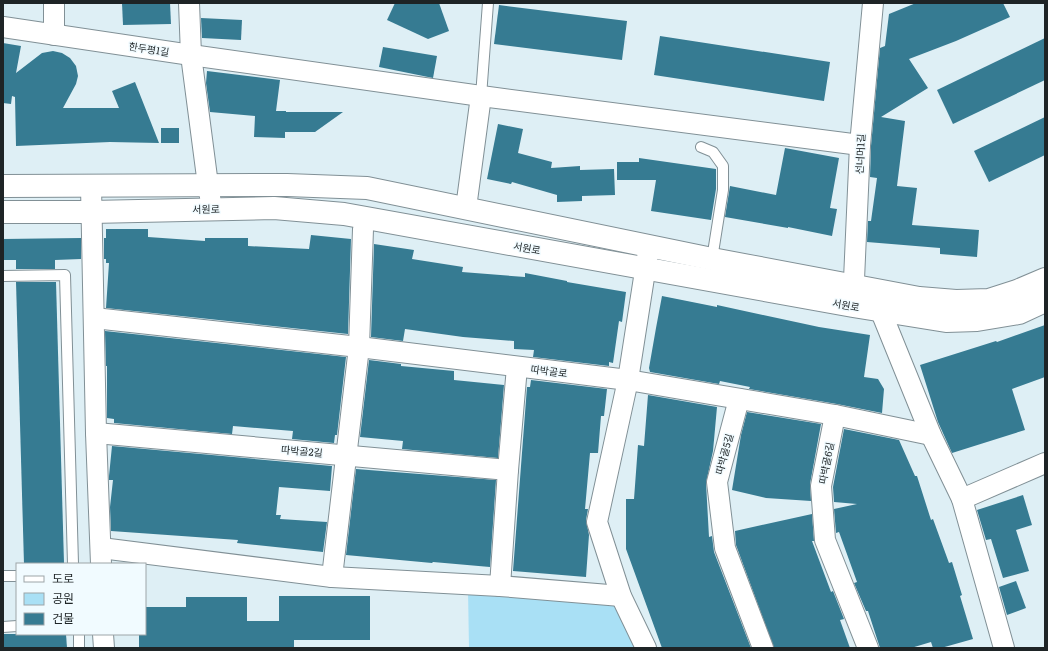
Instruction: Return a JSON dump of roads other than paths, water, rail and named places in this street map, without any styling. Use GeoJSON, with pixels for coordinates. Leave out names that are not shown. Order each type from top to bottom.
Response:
{"type":"FeatureCollection","features":[{"type":"Feature","properties":{"kind":"street"},"geometry":{"type":"LineString","coordinates":[[54,3],[54,34]]}},
{"type":"Feature","properties":{"kind":"street"},"geometry":{"type":"LineString","coordinates":[[189,3],[191,55],[212,209]]}},
{"type":"Feature","properties":{"kind":"street","name":"선너머1길"},"geometry":{"type":"LineString","coordinates":[[860,294],[860,145],[873,3]]}},
{"type":"Feature","properties":{"kind":"street","name":"한두평1길"},"geometry":{"type":"LineString","coordinates":[[3,27],[191,55]]}},
{"type":"Feature","properties":{"kind":"street"},"geometry":{"type":"LineString","coordinates":[[191,55],[481,96],[860,145]]}},
{"type":"Feature","properties":{"kind":"street"},"geometry":{"type":"LineString","coordinates":[[466,208],[481,96]]}},
{"type":"Feature","properties":{"kind":"street","name":"서원로"},"geometry":{"type":"LineString","coordinates":[[3,186],[287,185],[367,188],[712,259],[860,294],[880,311],[946,321],[977,320],[1019,313],[1045,301]]}},
{"type":"Feature","properties":{"kind":"street"},"geometry":{"type":"LineString","coordinates":[[90,186],[96,433],[101,556],[332,577],[500,586],[621,596]]}},
{"type":"Feature","properties":{"kind":"street","name":"서원로"},"geometry":{"type":"LineString","coordinates":[[3,212],[91,212],[274,208],[344,214],[646,270],[860,294],[956,301],[989,300],[1017,291],[1045,279]]}},
{"type":"Feature","properties":{"kind":"street"},"geometry":{"type":"LineString","coordinates":[[332,577],[359,347],[363,229]]}},
{"type":"Feature","properties":{"kind":"street"},"geometry":{"type":"LineString","coordinates":[[646,648],[621,596],[597,522],[628,380],[649,246]]}},
{"type":"Feature","properties":{"kind":"street"},"geometry":{"type":"LineString","coordinates":[[880,311],[931,435],[962,499],[1004,648]]}},
{"type":"Feature","properties":{"kind":"street"},"geometry":{"type":"LineString","coordinates":[[94,318],[359,347]]}},
{"type":"Feature","properties":{"kind":"street","name":"따박골로"},"geometry":{"type":"LineString","coordinates":[[359,347],[483,361],[517,367],[628,380],[739,399]]}},
{"type":"Feature","properties":{"kind":"street"},"geometry":{"type":"LineString","coordinates":[[500,586],[517,367]]}},
{"type":"Feature","properties":{"kind":"street"},"geometry":{"type":"LineString","coordinates":[[739,399],[835,415],[931,435]]}},
{"type":"Feature","properties":{"kind":"street","name":"따박골5길"},"geometry":{"type":"LineString","coordinates":[[739,399],[717,482],[725,548],[763,648]]}},
{"type":"Feature","properties":{"kind":"street","name":"따박골6길"},"geometry":{"type":"LineString","coordinates":[[835,415],[821,486],[825,540],[868,648]]}},
{"type":"Feature","properties":{"kind":"street","name":"따박골2길"},"geometry":{"type":"LineString","coordinates":[[96,433],[508,470]]}},
{"type":"Feature","properties":{"kind":"street"},"geometry":{"type":"LineString","coordinates":[[962,499],[1045,463]]}},
{"type":"Feature","properties":{"kind":"street"},"geometry":{"type":"LineString","coordinates":[[103,635],[104,648]]}},
{"type":"Feature","properties":{"kind":"lane"},"geometry":{"type":"LineString","coordinates":[[481,96],[488,3]]}},
{"type":"Feature","properties":{"kind":"lane"},"geometry":{"type":"LineString","coordinates":[[701,147],[713,152],[723,166],[723,190],[712,259]]}},
{"type":"Feature","properties":{"kind":"lane"},"geometry":{"type":"LineString","coordinates":[[3,276],[65,275],[73,563]]}},
{"type":"Feature","properties":{"kind":"lane"},"geometry":{"type":"LineString","coordinates":[[3,576],[16,576]]}},
{"type":"Feature","properties":{"kind":"lane"},"geometry":{"type":"LineString","coordinates":[[3,626],[16,626]]}},
{"type":"Feature","properties":{"kind":"lane"},"geometry":{"type":"LineString","coordinates":[[79,635],[80,648]]}}]}
